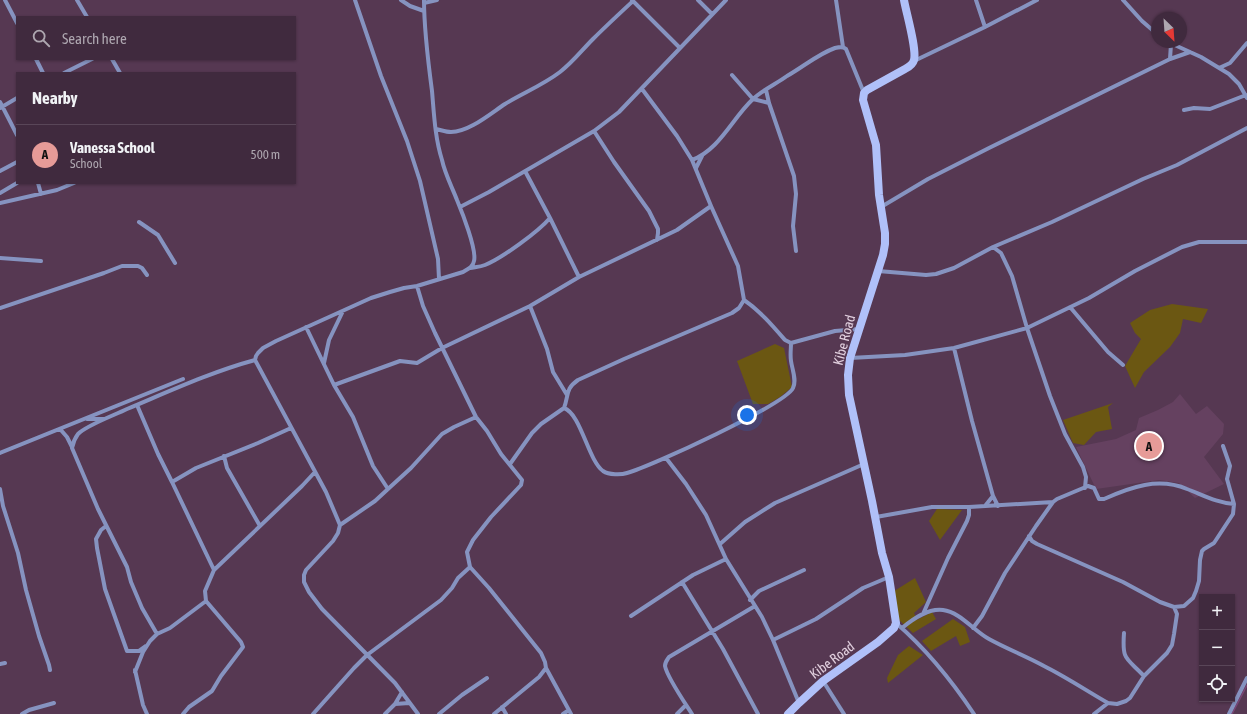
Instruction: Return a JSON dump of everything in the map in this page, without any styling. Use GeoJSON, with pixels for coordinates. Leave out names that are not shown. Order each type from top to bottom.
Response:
{"type":"FeatureCollection","features":[{"type":"Feature","properties":{"kind":"street"},"geometry":{"type":"LineString","coordinates":[[5,0],[16,21]]}},
{"type":"Feature","properties":{"kind":"street"},"geometry":{"type":"LineString","coordinates":[[77,0],[86,16]]}},
{"type":"Feature","properties":{"kind":"street"},"geometry":{"type":"LineString","coordinates":[[355,0],[381,76],[407,141],[420,181],[438,259],[439,279]]}},
{"type":"Feature","properties":{"kind":"street"},"geometry":{"type":"LineString","coordinates":[[401,0],[410,6],[424,11]]}},
{"type":"Feature","properties":{"kind":"street"},"geometry":{"type":"LineString","coordinates":[[437,0],[424,2],[425,36],[436,129],[442,161],[471,240],[474,253],[474,262],[470,268]]}},
{"type":"Feature","properties":{"kind":"street"},"geometry":{"type":"LineString","coordinates":[[436,129],[451,132],[459,131],[485,118],[561,72],[632,0],[680,48]]}},
{"type":"Feature","properties":{"kind":"street"},"geometry":{"type":"LineString","coordinates":[[698,0],[712,14]]}},
{"type":"Feature","properties":{"kind":"street"},"geometry":{"type":"LineString","coordinates":[[460,207],[594,131],[619,112],[726,0]]}},
{"type":"Feature","properties":{"kind":"street"},"geometry":{"type":"LineString","coordinates":[[836,0],[843,47],[849,53],[864,93],[870,87],[910,66],[914,61],[1037,0]]}},
{"type":"Feature","properties":{"kind":"street"},"geometry":{"type":"LineString","coordinates":[[904,0],[914,45],[914,61]]}},
{"type":"Feature","properties":{"kind":"street"},"geometry":{"type":"LineString","coordinates":[[976,0],[985,27]]}},
{"type":"Feature","properties":{"kind":"street"},"geometry":{"type":"LineString","coordinates":[[1123,0],[1151,29]]}},
{"type":"Feature","properties":{"kind":"street"},"geometry":{"type":"LineString","coordinates":[[1219,68],[1230,63],[1247,42]]}},
{"type":"Feature","properties":{"kind":"street"},"geometry":{"type":"LineString","coordinates":[[692,160],[702,155],[716,143],[753,99],[823,54],[836,48],[843,47]]}},
{"type":"Feature","properties":{"kind":"street"},"geometry":{"type":"LineString","coordinates":[[1170,48],[1170,59]]}},
{"type":"Feature","properties":{"kind":"street"},"geometry":{"type":"LineString","coordinates":[[1181,48],[1201,57],[1229,74],[1239,84],[1246,97],[1210,109],[1194,108],[1184,110]]}},
{"type":"Feature","properties":{"kind":"street"},"geometry":{"type":"LineString","coordinates":[[881,207],[928,179],[989,148],[1170,59],[1190,52]]}},
{"type":"Feature","properties":{"kind":"street"},"geometry":{"type":"LineString","coordinates":[[36,60],[42,72]]}},
{"type":"Feature","properties":{"kind":"street"},"geometry":{"type":"LineString","coordinates":[[66,72],[90,60]]}},
{"type":"Feature","properties":{"kind":"street"},"geometry":{"type":"LineString","coordinates":[[113,60],[119,72]]}},
{"type":"Feature","properties":{"kind":"street"},"geometry":{"type":"LineString","coordinates":[[732,75],[753,99],[769,103]]}},
{"type":"Feature","properties":{"kind":"street"},"geometry":{"type":"LineString","coordinates":[[510,464],[532,433],[541,424],[564,408],[568,389],[578,380],[732,313],[739,308],[744,300],[738,266],[696,168],[673,131],[642,89]]}},
{"type":"Feature","properties":{"kind":"street"},"geometry":{"type":"LineString","coordinates":[[766,90],[769,103],[789,160],[796,187],[794,226],[796,251]]}},
{"type":"Feature","properties":{"kind":"street","name":"Kibe Road"},"geometry":{"type":"LineString","coordinates":[[788,714],[823,681],[878,642],[899,625],[889,577],[882,553],[876,517],[849,395],[848,375],[850,358],[878,271],[885,244],[885,233],[878,195],[876,145],[863,100],[864,93]]}},
{"type":"Feature","properties":{"kind":"street"},"geometry":{"type":"LineString","coordinates":[[1,107],[16,99]]}},
{"type":"Feature","properties":{"kind":"street"},"geometry":{"type":"LineString","coordinates":[[0,102],[1,107],[16,133]]}},
{"type":"Feature","properties":{"kind":"street"},"geometry":{"type":"LineString","coordinates":[[878,271],[915,275],[936,274],[954,268],[993,247],[1177,165],[1247,128]]}},
{"type":"Feature","properties":{"kind":"street"},"geometry":{"type":"LineString","coordinates":[[594,131],[649,211],[658,229],[657,240]]}},
{"type":"Feature","properties":{"kind":"street"},"geometry":{"type":"LineString","coordinates":[[696,168],[702,155]]}},
{"type":"Feature","properties":{"kind":"street"},"geometry":{"type":"LineString","coordinates":[[0,171],[16,163]]}},
{"type":"Feature","properties":{"kind":"street"},"geometry":{"type":"LineString","coordinates":[[525,171],[579,277]]}},
{"type":"Feature","properties":{"kind":"street"},"geometry":{"type":"LineString","coordinates":[[0,193],[16,184]]}},
{"type":"Feature","properties":{"kind":"street"},"geometry":{"type":"LineString","coordinates":[[38,184],[41,194]]}},
{"type":"Feature","properties":{"kind":"street"},"geometry":{"type":"LineString","coordinates":[[0,203],[57,190],[72,184]]}},
{"type":"Feature","properties":{"kind":"street"},"geometry":{"type":"LineString","coordinates":[[334,385],[400,361],[417,363],[442,348],[530,306],[579,277],[657,240],[684,225],[711,206]]}},
{"type":"Feature","properties":{"kind":"street"},"geometry":{"type":"LineString","coordinates":[[255,360],[256,356],[263,348],[276,341],[371,298],[404,288],[417,286],[463,272],[470,268],[484,266],[494,261],[539,230],[550,218]]}},
{"type":"Feature","properties":{"kind":"street"},"geometry":{"type":"LineString","coordinates":[[140,222],[158,235],[175,262]]}},
{"type":"Feature","properties":{"kind":"street"},"geometry":{"type":"LineString","coordinates":[[1001,253],[1004,242]]}},
{"type":"Feature","properties":{"kind":"street"},"geometry":{"type":"LineString","coordinates":[[850,358],[905,355],[954,348],[1026,328],[1089,298],[1135,271],[1182,247],[1199,242],[1247,242]]}},
{"type":"Feature","properties":{"kind":"street"},"geometry":{"type":"LineString","coordinates":[[993,247],[1001,253],[1012,276],[1026,328],[1057,414],[1083,468],[1086,477],[1085,488]]}},
{"type":"Feature","properties":{"kind":"street"},"geometry":{"type":"LineString","coordinates":[[0,258],[41,261]]}},
{"type":"Feature","properties":{"kind":"street"},"geometry":{"type":"LineString","coordinates":[[0,308],[122,266],[138,266],[142,268],[147,275]]}},
{"type":"Feature","properties":{"kind":"street"},"geometry":{"type":"LineString","coordinates":[[417,286],[423,306],[476,417],[487,431],[501,454],[522,480],[521,485],[472,540],[467,552],[470,567],[489,588],[540,653],[545,662],[546,668],[570,712],[562,714]]}},
{"type":"Feature","properties":{"kind":"street"},"geometry":{"type":"LineString","coordinates":[[744,300],[756,308],[785,340],[791,343],[835,331],[859,329]]}},
{"type":"Feature","properties":{"kind":"street"},"geometry":{"type":"LineString","coordinates":[[530,306],[547,349],[553,372],[567,395]]}},
{"type":"Feature","properties":{"kind":"street"},"geometry":{"type":"LineString","coordinates":[[1070,307],[1108,352],[1123,366]]}},
{"type":"Feature","properties":{"kind":"street"},"geometry":{"type":"LineString","coordinates":[[324,364],[329,340],[343,311]]}},
{"type":"Feature","properties":{"kind":"street"},"geometry":{"type":"LineString","coordinates":[[306,327],[334,385],[353,417],[374,466],[388,489]]}},
{"type":"Feature","properties":{"kind":"street"},"geometry":{"type":"LineString","coordinates":[[564,408],[568,409],[574,417],[597,463],[603,471],[611,474],[625,474],[666,458],[765,409],[789,393],[793,388],[795,381],[790,353],[791,343]]}},
{"type":"Feature","properties":{"kind":"street"},"geometry":{"type":"LineString","coordinates":[[954,348],[974,428],[993,496],[998,506]]}},
{"type":"Feature","properties":{"kind":"street"},"geometry":{"type":"LineString","coordinates":[[72,448],[74,440],[79,433],[104,419],[212,373],[255,360]]}},
{"type":"Feature","properties":{"kind":"street"},"geometry":{"type":"LineString","coordinates":[[255,360],[326,492],[340,525],[333,542],[306,570],[304,582],[309,592],[322,609],[383,670],[418,714]]}},
{"type":"Feature","properties":{"kind":"street"},"geometry":{"type":"LineString","coordinates":[[0,452],[84,420],[183,379]]}},
{"type":"Feature","properties":{"kind":"street"},"geometry":{"type":"LineString","coordinates":[[137,405],[158,454],[214,570]]}},
{"type":"Feature","properties":{"kind":"street"},"geometry":{"type":"LineString","coordinates":[[340,525],[375,501],[411,468],[442,434],[476,417]]}},
{"type":"Feature","properties":{"kind":"street"},"geometry":{"type":"LineString","coordinates":[[84,420],[104,419]]}},
{"type":"Feature","properties":{"kind":"street"},"geometry":{"type":"LineString","coordinates":[[172,482],[196,468],[291,428]]}},
{"type":"Feature","properties":{"kind":"street"},"geometry":{"type":"LineString","coordinates":[[60,429],[67,437],[106,526],[127,567],[131,582],[142,608],[157,634]]}},
{"type":"Feature","properties":{"kind":"street"},"geometry":{"type":"LineString","coordinates":[[1029,536],[1036,544],[1123,582],[1153,598],[1174,607],[1184,606],[1193,598],[1196,591],[1199,581],[1202,552],[1216,541],[1233,514],[1234,504],[1227,479],[1230,466],[1223,446]]}},
{"type":"Feature","properties":{"kind":"street"},"geometry":{"type":"LineString","coordinates":[[224,456],[227,468],[260,526]]}},
{"type":"Feature","properties":{"kind":"street"},"geometry":{"type":"LineString","coordinates":[[666,458],[706,515],[726,559],[746,594],[762,617],[799,703]]}},
{"type":"Feature","properties":{"kind":"street"},"geometry":{"type":"LineString","coordinates":[[720,544],[745,522],[775,503],[864,464]]}},
{"type":"Feature","properties":{"kind":"street"},"geometry":{"type":"LineString","coordinates":[[183,714],[189,707],[212,691],[242,647],[241,642],[206,601],[205,591],[214,570],[315,472]]}},
{"type":"Feature","properties":{"kind":"street"},"geometry":{"type":"LineString","coordinates":[[973,628],[982,616],[1005,573],[1029,536],[1053,502],[1061,497],[1088,486],[1092,487],[1097,496],[1102,499],[1132,487],[1152,483],[1165,484],[1186,489],[1214,501],[1234,504]]}},
{"type":"Feature","properties":{"kind":"street"},"geometry":{"type":"LineString","coordinates":[[0,489],[3,506],[18,553],[26,590],[50,670]]}},
{"type":"Feature","properties":{"kind":"street"},"geometry":{"type":"LineString","coordinates":[[985,506],[993,496]]}},
{"type":"Feature","properties":{"kind":"street"},"geometry":{"type":"LineString","coordinates":[[876,517],[932,507],[998,506],[1053,502]]}},
{"type":"Feature","properties":{"kind":"street"},"geometry":{"type":"LineString","coordinates":[[1040,503],[1045,514]]}},
{"type":"Feature","properties":{"kind":"street"},"geometry":{"type":"LineString","coordinates":[[923,614],[948,558],[967,521],[969,507]]}},
{"type":"Feature","properties":{"kind":"street"},"geometry":{"type":"LineString","coordinates":[[106,526],[101,530],[96,539],[97,548],[105,589],[127,651],[139,651],[157,634],[170,628],[206,601]]}},
{"type":"Feature","properties":{"kind":"street"},"geometry":{"type":"LineString","coordinates":[[631,616],[682,582],[726,559]]}},
{"type":"Feature","properties":{"kind":"street"},"geometry":{"type":"LineString","coordinates":[[313,714],[367,655],[441,600],[452,588],[458,578],[470,567]]}},
{"type":"Feature","properties":{"kind":"street"},"geometry":{"type":"LineString","coordinates":[[746,594],[759,591],[804,570]]}},
{"type":"Feature","properties":{"kind":"street"},"geometry":{"type":"LineString","coordinates":[[773,640],[816,619],[853,593],[889,577]]}},
{"type":"Feature","properties":{"kind":"street"},"geometry":{"type":"LineString","coordinates":[[682,582],[723,649],[758,714]]}},
{"type":"Feature","properties":{"kind":"street"},"geometry":{"type":"LineString","coordinates":[[750,600],[759,591]]}},
{"type":"Feature","properties":{"kind":"street"},"geometry":{"type":"LineString","coordinates":[[692,714],[676,689],[665,666],[666,661],[669,657],[754,606]]}},
{"type":"Feature","properties":{"kind":"street"},"geometry":{"type":"LineString","coordinates":[[974,714],[946,676],[899,625],[933,610],[948,611],[990,640],[1045,666],[1108,703],[1117,704],[1130,698],[1144,676],[1162,658],[1172,645],[1177,614],[1174,607]]}},
{"type":"Feature","properties":{"kind":"street"},"geometry":{"type":"LineString","coordinates":[[1124,633],[1123,652],[1128,660],[1144,676]]}},
{"type":"Feature","properties":{"kind":"street"},"geometry":{"type":"LineString","coordinates":[[146,646],[135,670],[143,705],[147,714]]}},
{"type":"Feature","properties":{"kind":"street"},"geometry":{"type":"LineString","coordinates":[[0,664],[5,664]]}},
{"type":"Feature","properties":{"kind":"street"},"geometry":{"type":"LineString","coordinates":[[494,714],[539,677],[546,668]]}},
{"type":"Feature","properties":{"kind":"street"},"geometry":{"type":"LineString","coordinates":[[439,714],[486,678]]}},
{"type":"Feature","properties":{"kind":"street"},"geometry":{"type":"LineString","coordinates":[[1229,714],[1247,678]]}},
{"type":"Feature","properties":{"kind":"street"},"geometry":{"type":"LineString","coordinates":[[823,681],[844,714]]}},
{"type":"Feature","properties":{"kind":"street"},"geometry":{"type":"LineString","coordinates":[[384,714],[395,704],[402,692]]}},
{"type":"Feature","properties":{"kind":"street"},"geometry":{"type":"LineString","coordinates":[[22,714],[29,710],[54,703]]}},
{"type":"Feature","properties":{"kind":"street"},"geometry":{"type":"LineString","coordinates":[[395,704],[409,703]]}},
{"type":"Feature","properties":{"kind":"street"},"geometry":{"type":"LineString","coordinates":[[1094,714],[1108,703]]}},
{"type":"Feature","properties":{"kind":"street"},"geometry":{"type":"LineString","coordinates":[[678,714],[686,705]]}},
{"type":"Feature","properties":{"kind":"street"},"geometry":{"type":"LineString","coordinates":[[502,707],[506,714]]}},
{"type":"Feature","properties":{"kind":"shaded area"},"geometry":{"type":"Polygon","coordinates":[[[1172,304],[1208,309],[1201,323],[1183,319],[1180,333],[1170,347],[1144,372],[1135,388],[1125,366],[1141,339],[1135,333],[1130,323],[1150,310],[1172,304]]]}},
{"type":"Feature","properties":{"kind":"shaded area"},"geometry":{"type":"Polygon","coordinates":[[[775,344],[784,348],[792,387],[780,397],[768,404],[753,404],[737,361],[775,344]]]}},
{"type":"Feature","properties":{"kind":"shaded area"},"geometry":{"type":"Polygon","coordinates":[[[1180,394],[1196,414],[1207,406],[1224,424],[1223,434],[1204,457],[1224,484],[1195,498],[1179,483],[1159,480],[1096,489],[1076,447],[1116,439],[1136,430],[1139,418],[1173,402],[1180,394]]]}},
{"type":"Feature","properties":{"kind":"shaded area"},"geometry":{"type":"Polygon","coordinates":[[[1113,403],[1108,407],[1112,429],[1096,432],[1084,445],[1073,443],[1063,420],[1113,403]]]}},
{"type":"Feature","properties":{"kind":"shaded area"},"geometry":{"type":"Polygon","coordinates":[[[937,509],[962,510],[940,540],[929,521],[937,509]]]}},
{"type":"Feature","properties":{"kind":"shaded area"},"geometry":{"type":"Polygon","coordinates":[[[915,578],[926,602],[914,613],[917,620],[932,612],[936,619],[913,633],[899,620],[891,593],[915,578]]]}},
{"type":"Feature","properties":{"kind":"shaded area"},"geometry":{"type":"Polygon","coordinates":[[[953,619],[965,627],[970,642],[960,646],[956,636],[931,651],[922,641],[953,619]]]}},
{"type":"Feature","properties":{"kind":"shaded area"},"geometry":{"type":"Polygon","coordinates":[[[909,646],[923,655],[888,683],[887,678],[898,655],[909,646]]]}},
{"type":"Feature","properties":{"kind":"waterway"},"geometry":{"type":"LineString","coordinates":[[1232,714],[1247,685]]}},
{"type":"Feature","properties":{"kind":"place","name":"Vanessa School"},"geometry":{"type":"Point","coordinates":[1149,446]}}]}
